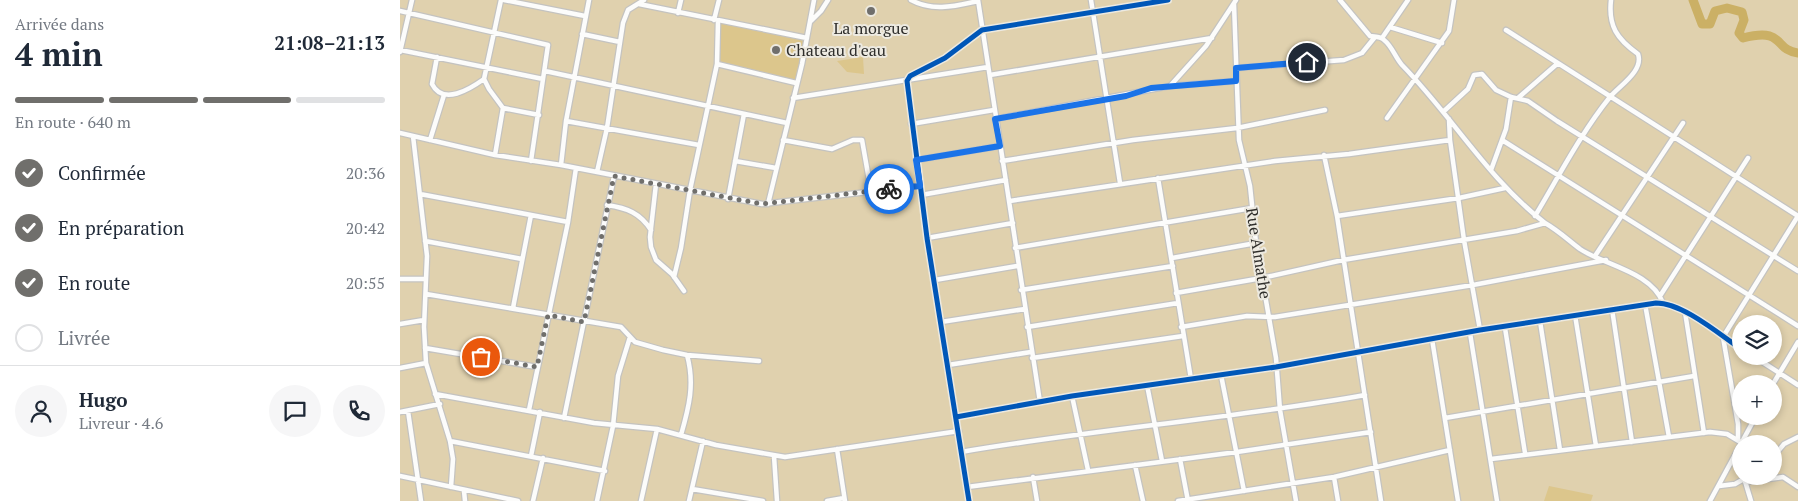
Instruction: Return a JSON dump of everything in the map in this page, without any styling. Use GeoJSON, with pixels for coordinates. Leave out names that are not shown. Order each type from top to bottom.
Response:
{"type":"FeatureCollection","features":[{"type":"Feature","properties":{"kind":"street"},"geometry":{"type":"LineString","coordinates":[[412,0],[400,51],[487,66],[543,79]]}},
{"type":"Feature","properties":{"kind":"street"},"geometry":{"type":"LineString","coordinates":[[539,115],[503,108],[489,90],[484,79],[503,0],[585,16]]}},
{"type":"Feature","properties":{"kind":"street"},"geometry":{"type":"LineString","coordinates":[[561,165],[566,121],[589,0]]}},
{"type":"Feature","properties":{"kind":"street"},"geometry":{"type":"LineString","coordinates":[[678,13],[681,0]]}},
{"type":"Feature","properties":{"kind":"street"},"geometry":{"type":"LineString","coordinates":[[674,277],[681,248],[706,107],[717,64],[716,20],[719,0]]}},
{"type":"Feature","properties":{"kind":"street"},"geometry":{"type":"LineString","coordinates":[[768,204],[807,38],[814,0]]}},
{"type":"Feature","properties":{"kind":"street"},"geometry":{"type":"LineString","coordinates":[[810,22],[821,11],[828,0]]}},
{"type":"Feature","properties":{"kind":"street"},"geometry":{"type":"LineString","coordinates":[[911,0],[932,8],[951,7],[978,1],[995,119],[1010,201],[1017,266],[1040,402]]}},
{"type":"Feature","properties":{"kind":"street"},"geometry":{"type":"LineString","coordinates":[[1091,0],[1098,56],[1120,183]]}},
{"type":"Feature","properties":{"kind":"street"},"geometry":{"type":"LineString","coordinates":[[969,501],[927,238],[911,124],[907,80],[910,76],[945,58],[982,30],[1168,0]]}},
{"type":"Feature","properties":{"kind":"street"},"geometry":{"type":"LineString","coordinates":[[1340,0],[1368,34],[1382,38],[1505,188],[1535,216],[1562,233],[1580,249],[1606,260],[1652,287],[1663,303]]}},
{"type":"Feature","properties":{"kind":"street"},"geometry":{"type":"LineString","coordinates":[[1382,38],[1408,0]]}},
{"type":"Feature","properties":{"kind":"street"},"geometry":{"type":"LineString","coordinates":[[1387,118],[1449,31],[1454,0]]}},
{"type":"Feature","properties":{"kind":"street"},"geometry":{"type":"LineString","coordinates":[[1535,216],[1583,138],[1612,96],[1629,79],[1640,57],[1615,34],[1610,19],[1611,0]]}},
{"type":"Feature","properties":{"kind":"street"},"geometry":{"type":"LineString","coordinates":[[597,172],[607,128],[620,42],[628,10],[640,1],[678,13],[807,38]]}},
{"type":"Feature","properties":{"kind":"street"},"geometry":{"type":"LineString","coordinates":[[1170,86],[1212,38],[1235,2]]}},
{"type":"Feature","properties":{"kind":"street","name":"Rue Almathe"},"geometry":{"type":"LineString","coordinates":[[1235,2],[1237,128],[1246,166],[1256,243],[1269,316],[1280,410],[1288,445],[1296,501]]}},
{"type":"Feature","properties":{"kind":"street"},"geometry":{"type":"LineString","coordinates":[[400,11],[548,45],[531,161]]}},
{"type":"Feature","properties":{"kind":"street"},"geometry":{"type":"LineString","coordinates":[[1390,27],[1442,43]]}},
{"type":"Feature","properties":{"kind":"street"},"geometry":{"type":"LineString","coordinates":[[1506,30],[1798,216],[1723,337],[1739,435]]}},
{"type":"Feature","properties":{"kind":"street"},"geometry":{"type":"LineString","coordinates":[[582,34],[620,42]]}},
{"type":"Feature","properties":{"kind":"street"},"geometry":{"type":"LineString","coordinates":[[1236,68],[1344,60],[1362,53],[1375,37]]}},
{"type":"Feature","properties":{"kind":"street"},"geometry":{"type":"LineString","coordinates":[[990,75],[1212,38]]}},
{"type":"Feature","properties":{"kind":"street"},"geometry":{"type":"LineString","coordinates":[[437,57],[432,84],[436,90],[444,95],[462,92],[484,79]]}},
{"type":"Feature","properties":{"kind":"street"},"geometry":{"type":"LineString","coordinates":[[717,64],[796,83]]}},
{"type":"Feature","properties":{"kind":"street"},"geometry":{"type":"LineString","coordinates":[[1518,98],[1557,64]]}},
{"type":"Feature","properties":{"kind":"street"},"geometry":{"type":"LineString","coordinates":[[792,98],[988,67]]}},
{"type":"Feature","properties":{"kind":"street"},"geometry":{"type":"LineString","coordinates":[[545,70],[612,87],[787,123]]}},
{"type":"Feature","properties":{"kind":"street"},"geometry":{"type":"LineString","coordinates":[[1443,112],[1468,89],[1472,78],[1479,73],[1496,90],[1511,97],[1533,103],[1583,138],[1798,271]]}},
{"type":"Feature","properties":{"kind":"street"},"geometry":{"type":"LineString","coordinates":[[995,119],[1106,99],[1151,88],[1236,81]]}},
{"type":"Feature","properties":{"kind":"street"},"geometry":{"type":"LineString","coordinates":[[430,140],[444,95]]}},
{"type":"Feature","properties":{"kind":"street"},"geometry":{"type":"LineString","coordinates":[[1491,170],[1502,140],[1511,97]]}},
{"type":"Feature","properties":{"kind":"street"},"geometry":{"type":"LineString","coordinates":[[496,155],[503,108]]}},
{"type":"Feature","properties":{"kind":"street"},"geometry":{"type":"LineString","coordinates":[[911,124],[994,110]]}},
{"type":"Feature","properties":{"kind":"street"},"geometry":{"type":"LineString","coordinates":[[1002,161],[1114,143],[1237,128],[1325,110]]}},
{"type":"Feature","properties":{"kind":"street"},"geometry":{"type":"LineString","coordinates":[[728,199],[744,114]]}},
{"type":"Feature","properties":{"kind":"street"},"geometry":{"type":"LineString","coordinates":[[1449,119],[1450,140],[1464,240],[1474,285],[1480,330]]}},
{"type":"Feature","properties":{"kind":"street"},"geometry":{"type":"LineString","coordinates":[[566,121],[699,145]]}},
{"type":"Feature","properties":{"kind":"street"},"geometry":{"type":"LineString","coordinates":[[1595,256],[1683,122]]}},
{"type":"Feature","properties":{"kind":"street"},"geometry":{"type":"LineString","coordinates":[[400,133],[496,155],[561,165],[728,199],[768,204],[920,186]]}},
{"type":"Feature","properties":{"kind":"street"},"geometry":{"type":"LineString","coordinates":[[413,136],[425,240],[426,294],[424,320],[426,363],[450,441],[453,459],[451,487]]}},
{"type":"Feature","properties":{"kind":"street"},"geometry":{"type":"LineString","coordinates":[[783,140],[832,149],[853,140],[862,140],[871,191]]}},
{"type":"Feature","properties":{"kind":"street"},"geometry":{"type":"LineString","coordinates":[[1010,201],[1120,183],[1450,140]]}},
{"type":"Feature","properties":{"kind":"street"},"geometry":{"type":"LineString","coordinates":[[1502,140],[1798,326]]}},
{"type":"Feature","properties":{"kind":"street"},"geometry":{"type":"LineString","coordinates":[[916,160],[1000,146]]}},
{"type":"Feature","properties":{"kind":"street"},"geometry":{"type":"LineString","coordinates":[[1324,155],[1337,216],[1381,501]]}},
{"type":"Feature","properties":{"kind":"street"},"geometry":{"type":"LineString","coordinates":[[1660,296],[1748,158]]}},
{"type":"Feature","properties":{"kind":"street"},"geometry":{"type":"LineString","coordinates":[[735,161],[776,168]]}},
{"type":"Feature","properties":{"kind":"street"},"geometry":{"type":"LineString","coordinates":[[529,410],[568,222],[576,168]]}},
{"type":"Feature","properties":{"kind":"street"},"geometry":{"type":"LineString","coordinates":[[564,418],[614,176]]}},
{"type":"Feature","properties":{"kind":"street"},"geometry":{"type":"LineString","coordinates":[[1158,178],[1191,379]]}},
{"type":"Feature","properties":{"kind":"street"},"geometry":{"type":"LineString","coordinates":[[921,195],[1006,180]]}},
{"type":"Feature","properties":{"kind":"street"},"geometry":{"type":"LineString","coordinates":[[656,184],[650,243],[653,255],[684,290]]}},
{"type":"Feature","properties":{"kind":"street"},"geometry":{"type":"LineString","coordinates":[[1337,216],[1459,198],[1505,188]]}},
{"type":"Feature","properties":{"kind":"street"},"geometry":{"type":"LineString","coordinates":[[420,194],[568,222]]}},
{"type":"Feature","properties":{"kind":"street"},"geometry":{"type":"LineString","coordinates":[[607,205],[632,211],[645,220],[651,230]]}},
{"type":"Feature","properties":{"kind":"street"},"geometry":{"type":"LineString","coordinates":[[1016,248],[1252,208]]}},
{"type":"Feature","properties":{"kind":"street"},"geometry":{"type":"LineString","coordinates":[[513,308],[531,215]]}},
{"type":"Feature","properties":{"kind":"street"},"geometry":{"type":"LineString","coordinates":[[927,238],[1013,223]]}},
{"type":"Feature","properties":{"kind":"street"},"geometry":{"type":"LineString","coordinates":[[1176,293],[1262,278],[1343,260],[1464,240],[1545,224]]}},
{"type":"Feature","properties":{"kind":"street"},"geometry":{"type":"LineString","coordinates":[[425,240],[522,258]]}},
{"type":"Feature","properties":{"kind":"street"},"geometry":{"type":"LineString","coordinates":[[1172,258],[1256,243]]}},
{"type":"Feature","properties":{"kind":"street"},"geometry":{"type":"LineString","coordinates":[[1182,327],[1247,316],[1269,316],[1474,285],[1606,260]]}},
{"type":"Feature","properties":{"kind":"street"},"geometry":{"type":"LineString","coordinates":[[935,280],[1017,266]]}},
{"type":"Feature","properties":{"kind":"street"},"geometry":{"type":"LineString","coordinates":[[1021,290],[1173,266]]}},
{"type":"Feature","properties":{"kind":"street"},"geometry":{"type":"LineString","coordinates":[[400,279],[426,279]]}},
{"type":"Feature","properties":{"kind":"street"},"geometry":{"type":"LineString","coordinates":[[426,294],[621,327],[635,342],[687,355],[759,361]]}},
{"type":"Feature","properties":{"kind":"street"},"geometry":{"type":"LineString","coordinates":[[1027,327],[1178,303]]}},
{"type":"Feature","properties":{"kind":"street"},"geometry":{"type":"LineString","coordinates":[[956,417],[1072,396],[1276,367],[1480,330],[1505,328],[1645,304],[1663,303],[1685,312],[1732,342]]}},
{"type":"Feature","properties":{"kind":"street"},"geometry":{"type":"LineString","coordinates":[[1645,304],[1657,382],[1669,437]]}},
{"type":"Feature","properties":{"kind":"street"},"geometry":{"type":"LineString","coordinates":[[941,322],[1025,309]]}},
{"type":"Feature","properties":{"kind":"street"},"geometry":{"type":"LineString","coordinates":[[1612,309],[1632,442]]}},
{"type":"Feature","properties":{"kind":"street"},"geometry":{"type":"LineString","coordinates":[[1685,312],[1704,433]]}},
{"type":"Feature","properties":{"kind":"street"},"geometry":{"type":"LineString","coordinates":[[1575,315],[1596,446]]}},
{"type":"Feature","properties":{"kind":"street"},"geometry":{"type":"LineString","coordinates":[[400,324],[424,320]]}},
{"type":"Feature","properties":{"kind":"street"},"geometry":{"type":"LineString","coordinates":[[1540,321],[1560,450]]}},
{"type":"Feature","properties":{"kind":"street"},"geometry":{"type":"LineString","coordinates":[[1505,328],[1525,453]]}},
{"type":"Feature","properties":{"kind":"street"},"geometry":{"type":"LineString","coordinates":[[1470,333],[1497,501]]}},
{"type":"Feature","properties":{"kind":"street"},"geometry":{"type":"LineString","coordinates":[[948,366],[1183,336]]}},
{"type":"Feature","properties":{"kind":"street"},"geometry":{"type":"LineString","coordinates":[[597,501],[613,426],[618,376],[630,337]]}},
{"type":"Feature","properties":{"kind":"street"},"geometry":{"type":"LineString","coordinates":[[1432,339],[1458,501]]}},
{"type":"Feature","properties":{"kind":"street"},"geometry":{"type":"LineString","coordinates":[[1779,373],[1798,342]]}},
{"type":"Feature","properties":{"kind":"street"},"geometry":{"type":"LineString","coordinates":[[425,348],[537,367]]}},
{"type":"Feature","properties":{"kind":"street"},"geometry":{"type":"LineString","coordinates":[[681,435],[692,384],[687,355]]}},
{"type":"Feature","properties":{"kind":"street"},"geometry":{"type":"LineString","coordinates":[[400,368],[426,363]]}},
{"type":"Feature","properties":{"kind":"street"},"geometry":{"type":"LineString","coordinates":[[1767,365],[1798,386]]}},
{"type":"Feature","properties":{"kind":"street"},"geometry":{"type":"LineString","coordinates":[[1221,375],[1244,492]]}},
{"type":"Feature","properties":{"kind":"street"},"geometry":{"type":"LineString","coordinates":[[1445,418],[1694,376]]}},
{"type":"Feature","properties":{"kind":"street"},"geometry":{"type":"LineString","coordinates":[[1147,385],[1162,461]]}},
{"type":"Feature","properties":{"kind":"street"},"geometry":{"type":"LineString","coordinates":[[435,394],[613,426],[657,430],[774,456],[794,456],[959,431]]}},
{"type":"Feature","properties":{"kind":"street"},"geometry":{"type":"LineString","coordinates":[[961,452],[1080,434],[1280,410],[1365,395]]}},
{"type":"Feature","properties":{"kind":"street"},"geometry":{"type":"LineString","coordinates":[[1072,396],[1088,470]]}},
{"type":"Feature","properties":{"kind":"street"},"geometry":{"type":"LineString","coordinates":[[400,412],[440,404]]}},
{"type":"Feature","properties":{"kind":"street"},"geometry":{"type":"LineString","coordinates":[[408,410],[421,501]]}},
{"type":"Feature","properties":{"kind":"street"},"geometry":{"type":"LineString","coordinates":[[531,456],[540,412]]}},
{"type":"Feature","properties":{"kind":"street"},"geometry":{"type":"LineString","coordinates":[[641,501],[657,430]]}},
{"type":"Feature","properties":{"kind":"street"},"geometry":{"type":"LineString","coordinates":[[966,487],[1237,452],[1371,432]]}},
{"type":"Feature","properties":{"kind":"street"},"geometry":{"type":"LineString","coordinates":[[1491,459],[1525,453],[1704,433],[1721,433],[1732,438]]}},
{"type":"Feature","properties":{"kind":"street"},"geometry":{"type":"LineString","coordinates":[[1782,446],[1798,437]]}},
{"type":"Feature","properties":{"kind":"street"},"geometry":{"type":"LineString","coordinates":[[450,441],[604,471]]}},
{"type":"Feature","properties":{"kind":"street"},"geometry":{"type":"LineString","coordinates":[[689,501],[703,441]]}},
{"type":"Feature","properties":{"kind":"street"},"geometry":{"type":"LineString","coordinates":[[827,501],[844,499],[837,449]]}},
{"type":"Feature","properties":{"kind":"street"},"geometry":{"type":"LineString","coordinates":[[1178,501],[1334,477],[1376,469],[1450,450]]}},
{"type":"Feature","properties":{"kind":"street"},"geometry":{"type":"LineString","coordinates":[[774,456],[777,501]]}},
{"type":"Feature","properties":{"kind":"street"},"geometry":{"type":"LineString","coordinates":[[533,501],[543,458]]}},
{"type":"Feature","properties":{"kind":"street"},"geometry":{"type":"LineString","coordinates":[[1710,501],[1732,458]]}},
{"type":"Feature","properties":{"kind":"street"},"geometry":{"type":"LineString","coordinates":[[1180,459],[1187,500]]}},
{"type":"Feature","properties":{"kind":"street"},"geometry":{"type":"LineString","coordinates":[[1135,465],[1142,501]]}},
{"type":"Feature","properties":{"kind":"street"},"geometry":{"type":"LineString","coordinates":[[400,476],[518,501]]}},
{"type":"Feature","properties":{"kind":"street"},"geometry":{"type":"LineString","coordinates":[[1033,477],[1037,501]]}},
{"type":"Feature","properties":{"kind":"street"},"geometry":{"type":"LineString","coordinates":[[1334,477],[1338,501]]}},
{"type":"Feature","properties":{"kind":"street"},"geometry":{"type":"LineString","coordinates":[[1782,477],[1798,487]]}},
{"type":"Feature","properties":{"kind":"street"},"geometry":{"type":"LineString","coordinates":[[1719,486],[1732,484]]}},
{"type":"Feature","properties":{"kind":"street"},"geometry":{"type":"LineString","coordinates":[[1746,485],[1751,501]]}},
{"type":"Feature","properties":{"kind":"street"},"geometry":{"type":"LineString","coordinates":[[692,489],[764,501]]}},
{"type":"Feature","properties":{"kind":"street"},"geometry":{"type":"LineString","coordinates":[[464,491],[466,501]]}},
{"type":"Feature","properties":{"kind":"street"},"geometry":{"type":"LineString","coordinates":[[1223,494],[1224,501]]}},
{"type":"Feature","properties":{"kind":"shaded area"},"geometry":{"type":"Polygon","coordinates":[[[400,0],[1798,0],[1798,501],[400,501],[400,0]]]}},
{"type":"Feature","properties":{"kind":"shaded area"},"geometry":{"type":"Polygon","coordinates":[[[719,23],[805,40],[796,81],[718,63],[719,23]]]}},
{"type":"Feature","properties":{"kind":"shaded area"},"geometry":{"type":"Polygon","coordinates":[[[863,57],[864,74],[847,72],[837,61],[863,57]]]}},
{"type":"Feature","properties":{"kind":"shaded area"},"geometry":{"type":"Polygon","coordinates":[[[1549,486],[1593,495],[1591,501],[1544,501],[1549,486]]]}},
{"type":"Feature","properties":{"kind":"waterway"},"geometry":{"type":"LineString","coordinates":[[1693,0],[1702,24],[1710,24],[1715,11],[1727,8],[1742,12],[1744,20],[1739,33],[1743,38],[1766,35],[1773,37],[1790,51],[1798,53]]}},
{"type":"Feature","properties":{"kind":"cycle path"},"geometry":{"type":"LineString","coordinates":[[969,501],[927,238],[907,81],[910,76],[945,58],[982,30],[1168,0]]}},
{"type":"Feature","properties":{"kind":"cycle path"},"geometry":{"type":"LineString","coordinates":[[956,417],[1072,396],[1276,367],[1480,330],[1656,303],[1678,308],[1732,342]]}},
{"type":"Feature","properties":{"kind":"way so far"},"geometry":{"type":"LineString","coordinates":[[481,357],[537,367],[548,315],[584,322],[614,176],[762,204],[889,189]]}},
{"type":"Feature","properties":{"kind":"place","name":"La morgue"},"geometry":{"type":"Point","coordinates":[871,11]}},
{"type":"Feature","properties":{"kind":"place","name":"Chateau d'eau"},"geometry":{"type":"Point","coordinates":[776,50]}},
{"type":"Feature","properties":{"kind":"route"},"geometry":{"type":"LineString","coordinates":[[889,189],[920,186],[916,160],[1000,146],[995,119],[1126,96],[1151,88],[1194,86],[1236,81],[1236,68],[1307,62]]}}]}
